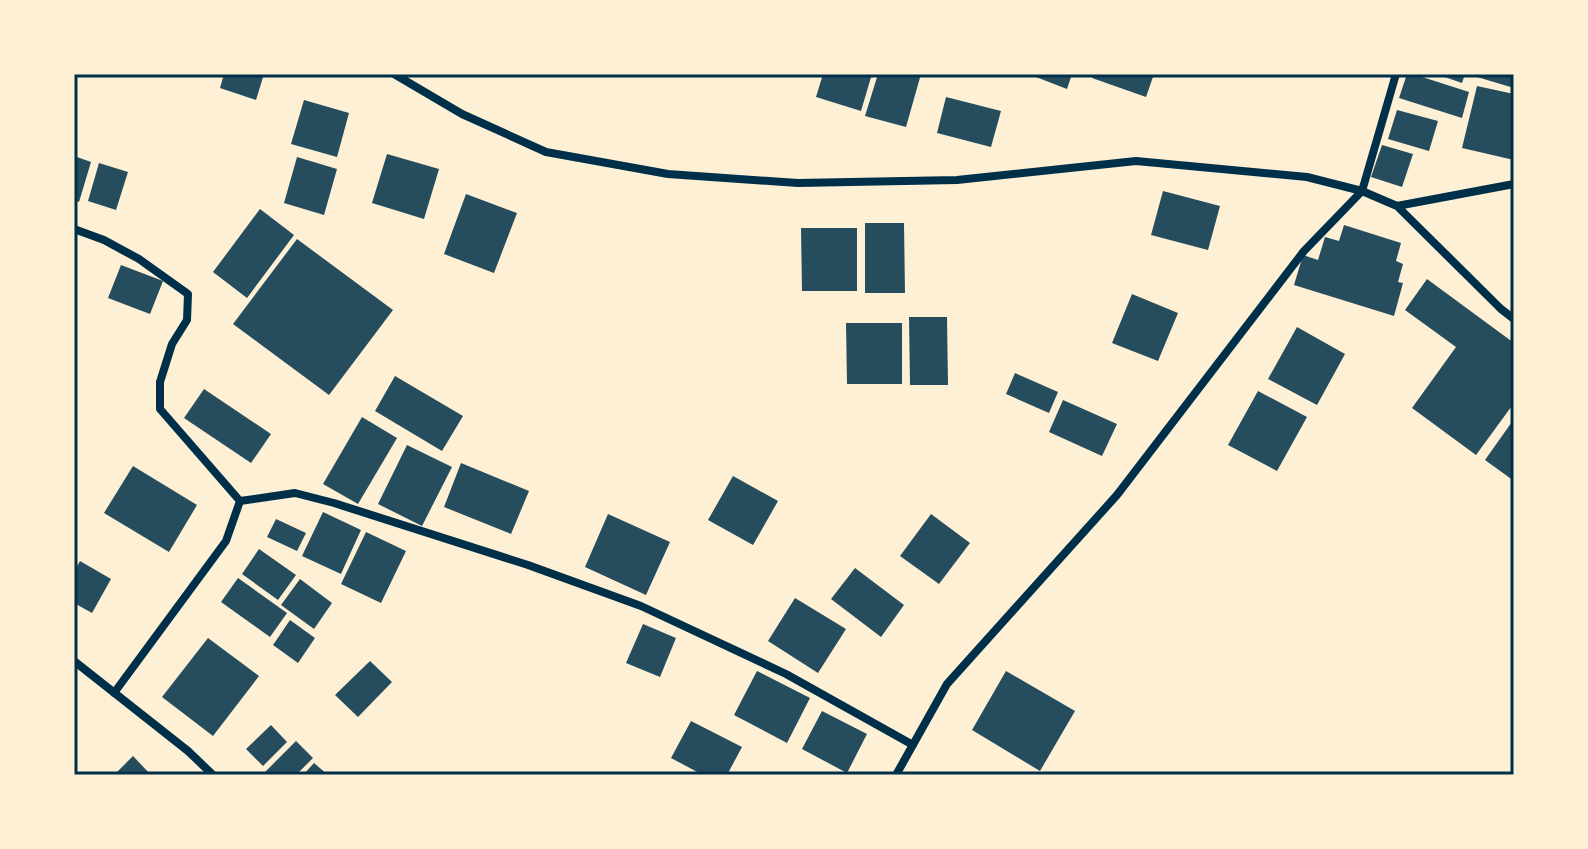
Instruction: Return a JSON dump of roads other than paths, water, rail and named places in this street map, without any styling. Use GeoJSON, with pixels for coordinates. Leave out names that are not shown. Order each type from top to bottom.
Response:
{"type":"FeatureCollection","features":[{"type":"Feature","properties":{"kind":"street"},"geometry":{"type":"LineString","coordinates":[[394,74],[462,114],[546,152],[668,174],[798,183],[957,180],[1136,161],[1307,177],[1362,191],[1397,206],[1514,319]]}},
{"type":"Feature","properties":{"kind":"street"},"geometry":{"type":"LineString","coordinates":[[896,775],[947,684],[1117,495],[1304,251],[1362,191],[1396,74]]}},
{"type":"Feature","properties":{"kind":"street"},"geometry":{"type":"LineString","coordinates":[[1397,206],[1514,184]]}},
{"type":"Feature","properties":{"kind":"street"},"geometry":{"type":"LineString","coordinates":[[74,229],[104,240],[139,259],[188,294],[187,320],[172,344],[160,382],[160,409],[240,501]]}},
{"type":"Feature","properties":{"kind":"street"},"geometry":{"type":"LineString","coordinates":[[240,501],[295,493],[528,565],[641,606],[771,667],[913,745]]}},
{"type":"Feature","properties":{"kind":"street"},"geometry":{"type":"LineString","coordinates":[[114,693],[226,541],[240,501]]}},
{"type":"Feature","properties":{"kind":"street"},"geometry":{"type":"LineString","coordinates":[[74,661],[188,751],[213,775]]}}]}
